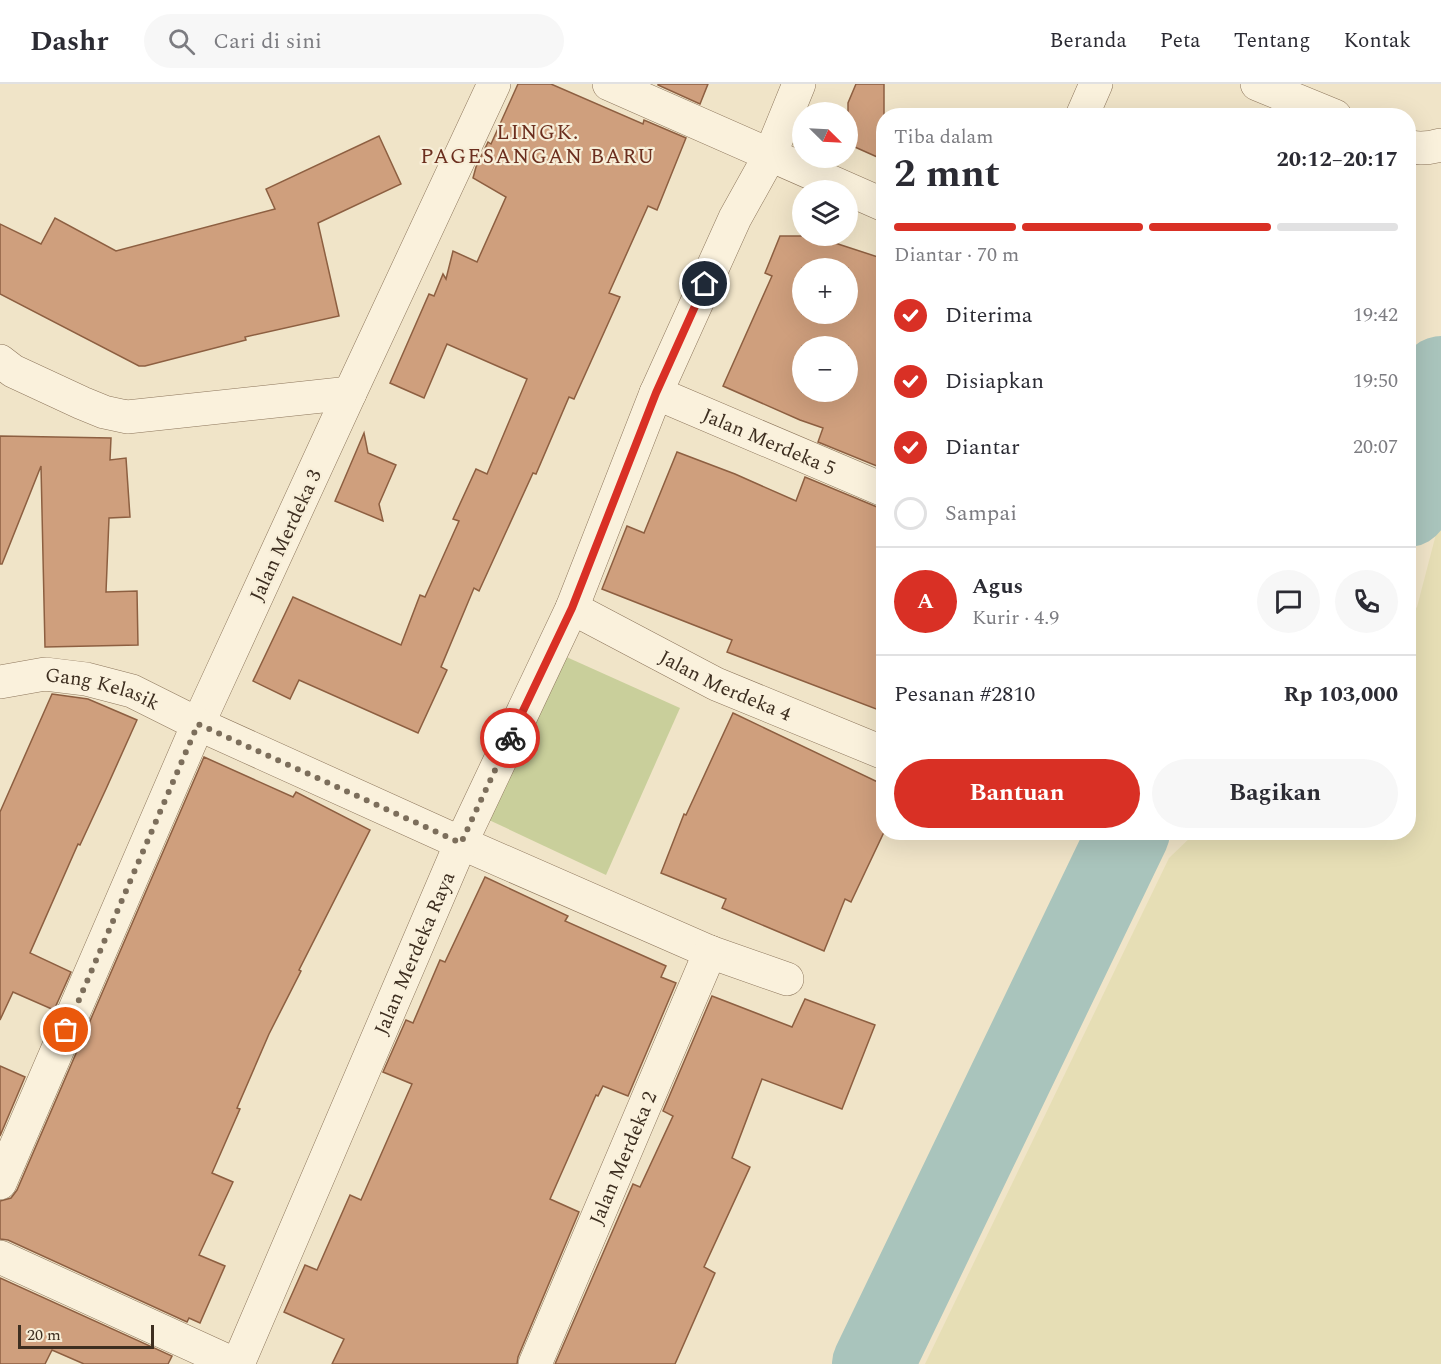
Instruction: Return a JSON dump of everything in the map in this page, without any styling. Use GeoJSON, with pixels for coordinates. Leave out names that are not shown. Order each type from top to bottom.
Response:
{"type":"FeatureCollection","features":[{"type":"Feature","properties":{"kind":"street","name":"Jalan Merdeka 3"},"geometry":{"type":"LineString","coordinates":[[0,1183],[198,724],[494,84]]}},
{"type":"Feature","properties":{"kind":"street"},"geometry":{"type":"LineString","coordinates":[[609,84],[876,201]]}},
{"type":"Feature","properties":{"kind":"street","name":"Jalan Merdeka Raya"},"geometry":{"type":"LineString","coordinates":[[236,1364],[461,843],[572,608],[656,393],[735,218],[770,155],[799,84]]}},
{"type":"Feature","properties":{"kind":"street"},"geometry":{"type":"LineString","coordinates":[[1086,108],[1096,84]]}},
{"type":"Feature","properties":{"kind":"street"},"geometry":{"type":"LineString","coordinates":[[1257,84],[1316,108]]}},
{"type":"Feature","properties":{"kind":"street"},"geometry":{"type":"LineString","coordinates":[[1416,148],[1441,145]]}},
{"type":"Feature","properties":{"kind":"street"},"geometry":{"type":"LineString","coordinates":[[0,361],[13,371],[82,403],[104,412],[127,417],[350,393]]}},
{"type":"Feature","properties":{"kind":"street","name":"Jalan Merdeka 5"},"geometry":{"type":"LineString","coordinates":[[656,393],[876,487]]}},
{"type":"Feature","properties":{"kind":"street","name":"Jalan Merdeka 4"},"geometry":{"type":"LineString","coordinates":[[572,608],[716,684],[876,750]]}},
{"type":"Feature","properties":{"kind":"street","name":"Gang Kelasik"},"geometry":{"type":"LineString","coordinates":[[0,682],[45,674],[86,679],[132,691],[198,724]]}},
{"type":"Feature","properties":{"kind":"street"},"geometry":{"type":"LineString","coordinates":[[198,724],[710,952],[787,979]]}},
{"type":"Feature","properties":{"kind":"street","name":"Jalan Merdeka 2"},"geometry":{"type":"LineString","coordinates":[[535,1364],[710,952]]}},
{"type":"Feature","properties":{"kind":"street"},"geometry":{"type":"LineString","coordinates":[[0,1257],[236,1364]]}},
{"type":"Feature","properties":{"kind":"shaded area"},"geometry":{"type":"Polygon","coordinates":[[[1441,515],[1441,1364],[925,1364],[1169,858],[1188,840],[1416,840],[1417,607],[1441,515]]]}},
{"type":"Feature","properties":{"kind":"green space"},"geometry":{"type":"Polygon","coordinates":[[[562,655],[680,708],[606,875],[489,820],[562,655]]]}},
{"type":"Feature","properties":{"kind":"building"},"geometry":{"type":"Polygon","coordinates":[[[518,84],[551,84],[643,124],[644,120],[686,138],[657,210],[648,206],[609,293],[620,297],[574,399],[569,397],[536,474],[533,473],[479,591],[474,588],[441,667],[447,670],[418,733],[299,680],[290,699],[253,681],[293,597],[401,645],[420,595],[425,597],[459,521],[453,519],[476,469],[487,474],[527,379],[447,344],[424,398],[390,383],[429,294],[434,296],[443,274],[446,279],[453,251],[477,262],[506,197],[473,178],[476,167],[488,142],[491,144],[518,84]]]}},
{"type":"Feature","properties":{"kind":"building"},"geometry":{"type":"Polygon","coordinates":[[[658,84],[708,84],[700,104],[658,84]]]}},
{"type":"Feature","properties":{"kind":"building"},"geometry":{"type":"Polygon","coordinates":[[[856,84],[884,84],[884,108],[876,108],[876,156],[858,148],[858,102],[848,102],[856,84]]]}},
{"type":"Feature","properties":{"kind":"building"},"geometry":{"type":"Polygon","coordinates":[[[379,136],[401,184],[318,223],[339,316],[245,337],[246,340],[139,366],[0,294],[0,224],[41,244],[55,218],[116,251],[275,209],[266,189],[379,136]]]}},
{"type":"Feature","properties":{"kind":"building"},"geometry":{"type":"Polygon","coordinates":[[[780,236],[792,236],[792,246],[844,246],[876,256],[876,466],[818,442],[823,428],[723,386],[772,276],[765,273],[780,236]]]}},
{"type":"Feature","properties":{"kind":"building"},"geometry":{"type":"Polygon","coordinates":[[[364,433],[368,453],[396,465],[379,504],[383,521],[335,501],[364,433]]]}},
{"type":"Feature","properties":{"kind":"building"},"geometry":{"type":"Polygon","coordinates":[[[0,436],[111,438],[110,460],[126,458],[130,517],[109,518],[106,592],[137,591],[138,645],[45,647],[41,466],[2,564],[0,564],[0,436]]]}},
{"type":"Feature","properties":{"kind":"building"},"geometry":{"type":"Polygon","coordinates":[[[677,452],[796,501],[805,477],[876,507],[876,709],[727,652],[732,640],[602,589],[627,526],[644,533],[677,452]]]}},
{"type":"Feature","properties":{"kind":"building"},"geometry":{"type":"Polygon","coordinates":[[[52,694],[88,699],[137,720],[80,845],[78,844],[30,953],[71,972],[54,1010],[13,992],[0,1020],[0,812],[52,694]]]}},
{"type":"Feature","properties":{"kind":"building"},"geometry":{"type":"Polygon","coordinates":[[[733,713],[876,781],[876,840],[880,840],[851,902],[845,899],[824,951],[722,908],[726,899],[661,873],[684,814],[686,815],[733,713]]]}},
{"type":"Feature","properties":{"kind":"building"},"geometry":{"type":"Polygon","coordinates":[[[204,757],[293,797],[296,792],[370,830],[269,1034],[212,1173],[233,1182],[199,1255],[225,1266],[200,1323],[189,1318],[187,1322],[8,1240],[0,1239],[0,1201],[11,1198],[17,1190],[204,757]]]}},
{"type":"Feature","properties":{"kind":"building"},"geometry":{"type":"Polygon","coordinates":[[[485,877],[568,916],[565,921],[666,966],[661,977],[676,983],[628,1096],[603,1086],[598,1096],[596,1095],[550,1199],[579,1212],[517,1364],[332,1364],[344,1339],[284,1312],[305,1265],[317,1270],[350,1195],[361,1200],[412,1084],[383,1072],[406,1020],[413,1023],[440,960],[445,962],[485,877]]]}},
{"type":"Feature","properties":{"kind":"building"},"geometry":{"type":"Polygon","coordinates":[[[712,996],[792,1027],[805,999],[875,1025],[842,1109],[762,1079],[732,1158],[750,1167],[704,1267],[715,1273],[675,1364],[555,1364],[633,1184],[640,1187],[673,1116],[663,1111],[712,996]]]}},
{"type":"Feature","properties":{"kind":"building"},"geometry":{"type":"Polygon","coordinates":[[[0,1066],[25,1077],[0,1136],[0,1066]]]}},
{"type":"Feature","properties":{"kind":"building"},"geometry":{"type":"Polygon","coordinates":[[[0,1278],[172,1356],[168,1364],[84,1364],[52,1350],[45,1364],[0,1364],[0,1278]]]}},
{"type":"Feature","properties":{"kind":"waterway"},"geometry":{"type":"LineString","coordinates":[[1416,475],[1441,377]]}},
{"type":"Feature","properties":{"kind":"waterway"},"geometry":{"type":"LineString","coordinates":[[873,1364],[1125,840]]}},
{"type":"Feature","properties":{"kind":"way so far"},"geometry":{"type":"LineString","coordinates":[[66,1030],[198,724],[461,843],[510,738]]}},
{"type":"Feature","properties":{"kind":"district","name":"LINGK. PAGESANGAN BARU"},"geometry":{"type":"Point","coordinates":[538,144]}},
{"type":"Feature","properties":{"kind":"route"},"geometry":{"type":"LineString","coordinates":[[510,738],[572,608],[656,393],[705,284]]}}]}
